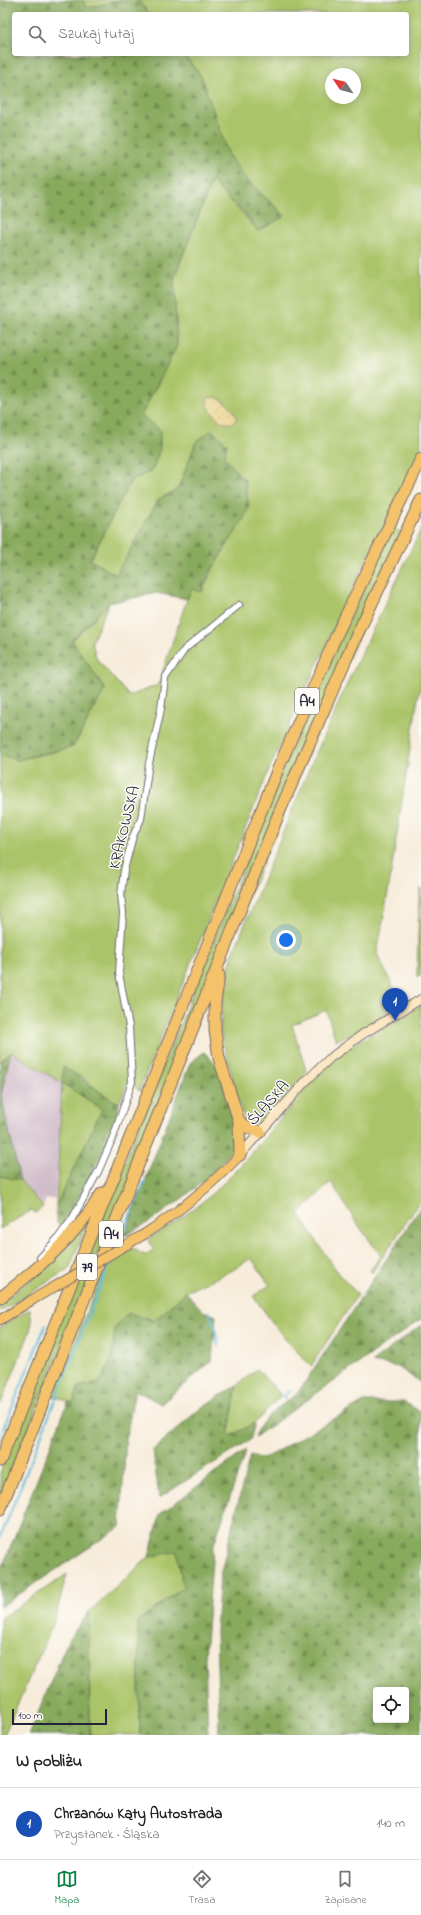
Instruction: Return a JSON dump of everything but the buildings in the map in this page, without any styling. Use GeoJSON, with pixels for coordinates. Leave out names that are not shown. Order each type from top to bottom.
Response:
{"type":"FeatureCollection","features":[{"type":"Feature","properties":{"kind":"highway","name":"A4"},"geometry":{"type":"LineString","coordinates":[[0,1460],[284,754],[353,600],[421,459]]}},
{"type":"Feature","properties":{"kind":"highway","name":"A4"},"geometry":{"type":"LineString","coordinates":[[0,1510],[221,958],[313,733],[354,641],[421,500]]}},
{"type":"Feature","properties":{"kind":"highway"},"geometry":{"type":"LineString","coordinates":[[221,958],[215,1003],[215,1030],[220,1058],[239,1121],[240,1155]]}},
{"type":"Feature","properties":{"kind":"highway"},"geometry":{"type":"LineString","coordinates":[[239,1121],[244,1126],[260,1132]]}},
{"type":"Feature","properties":{"kind":"highway"},"geometry":{"type":"LineString","coordinates":[[0,1298],[41,1266],[68,1240],[93,1207],[120,1163]]}},
{"type":"Feature","properties":{"kind":"main road","name":"ŚLĄSKA"},"geometry":{"type":"LineString","coordinates":[[0,1320],[142,1235],[189,1203],[212,1184],[308,1079],[330,1058],[363,1034],[421,999]]}},
{"type":"Feature","properties":{"kind":"street","name":"KRAKOWSKA"},"geometry":{"type":"LineString","coordinates":[[0,1291],[41,1257],[72,1219],[98,1172],[114,1135],[131,1086],[132,1068],[129,1028],[119,973],[123,913],[121,895],[124,870],[134,836],[141,819],[149,764],[161,708],[165,678],[185,649],[239,605]]}},
{"type":"Feature","properties":{"kind":"shaded area"},"geometry":{"type":"Polygon","coordinates":[[[11,1052],[62,1083],[55,1199],[46,1199],[43,1207],[20,1180],[1,1095],[11,1052]]]}},
{"type":"Feature","properties":{"kind":"green space"},"geometry":{"type":"Polygon","coordinates":[[[0,0],[83,0],[86,8],[124,0],[138,0],[147,12],[12,12],[12,56],[185,56],[201,76],[229,156],[245,178],[285,216],[258,231],[244,213],[225,196],[212,180],[174,278],[177,346],[141,415],[160,430],[160,449],[152,471],[131,480],[90,560],[116,575],[159,499],[178,489],[196,442],[212,430],[227,444],[224,457],[245,481],[249,507],[243,520],[209,574],[201,592],[192,589],[187,599],[156,593],[109,603],[72,640],[105,689],[73,747],[17,760],[0,755],[0,0]]]}},
{"type":"Feature","properties":{"kind":"green space"},"geometry":{"type":"Polygon","coordinates":[[[83,0],[125,0],[86,9],[83,0]]]}},
{"type":"Feature","properties":{"kind":"green space"},"geometry":{"type":"Polygon","coordinates":[[[138,0],[421,0],[421,450],[351,591],[269,770],[139,1091],[129,1081],[119,1103],[103,1095],[81,1076],[62,1083],[11,1052],[0,1062],[0,755],[17,760],[73,747],[105,689],[72,641],[109,603],[92,642],[96,658],[129,696],[158,685],[187,599],[192,589],[202,592],[218,558],[245,481],[224,457],[196,442],[178,489],[159,499],[116,575],[90,560],[131,480],[152,471],[160,430],[141,416],[177,346],[174,278],[213,179],[258,231],[285,216],[245,178],[229,156],[201,76],[185,56],[409,56],[409,12],[147,12],[138,0]]]}},
{"type":"Feature","properties":{"kind":"green space"},"geometry":{"type":"Polygon","coordinates":[[[392,528],[402,532],[99,1253],[84,1262],[277,784],[321,680],[392,528]]]}},
{"type":"Feature","properties":{"kind":"green space"},"geometry":{"type":"Polygon","coordinates":[[[421,529],[421,688],[418,697],[377,954],[401,1003],[358,1033],[349,1034],[336,1041],[326,1010],[292,1025],[307,1073],[261,1122],[253,1125],[245,1120],[240,1106],[220,1030],[225,984],[233,953],[309,769],[350,677],[421,529]]]}},
{"type":"Feature","properties":{"kind":"green space"},"geometry":{"type":"Polygon","coordinates":[[[421,888],[421,976],[417,977],[419,897],[421,888]]]}},
{"type":"Feature","properties":{"kind":"green space"},"geometry":{"type":"Polygon","coordinates":[[[421,1004],[421,1200],[372,1273],[370,1270],[381,1256],[356,1222],[331,1182],[299,1213],[333,1266],[358,1294],[311,1366],[284,1338],[253,1296],[270,1285],[251,1258],[233,1270],[186,1292],[154,1321],[145,1317],[113,1340],[113,1352],[110,1362],[100,1382],[79,1387],[73,1403],[53,1396],[106,1264],[133,1248],[144,1255],[154,1250],[148,1239],[184,1216],[218,1189],[249,1156],[311,1083],[335,1059],[359,1041],[399,1020],[421,1004]]]}},
{"type":"Feature","properties":{"kind":"green space"},"geometry":{"type":"Polygon","coordinates":[[[11,1052],[1,1095],[20,1180],[0,1176],[0,1062],[11,1052]]]}},
{"type":"Feature","properties":{"kind":"green space"},"geometry":{"type":"Polygon","coordinates":[[[204,1052],[219,1067],[237,1126],[235,1148],[209,1176],[184,1197],[149,1222],[124,1236],[190,1063],[204,1052]]]}},
{"type":"Feature","properties":{"kind":"green space"},"geometry":{"type":"Polygon","coordinates":[[[63,1067],[104,1095],[119,1103],[116,1122],[108,1142],[76,1203],[61,1227],[57,1223],[56,1206],[102,1109],[62,1083],[63,1067]]]}},
{"type":"Feature","properties":{"kind":"green space"},"geometry":{"type":"Polygon","coordinates":[[[62,1083],[102,1109],[56,1206],[62,1083]]]}},
{"type":"Feature","properties":{"kind":"green space"},"geometry":{"type":"Polygon","coordinates":[[[0,1176],[20,1180],[43,1207],[35,1213],[32,1210],[0,1229],[0,1176]]]}},
{"type":"Feature","properties":{"kind":"green space"},"geometry":{"type":"Polygon","coordinates":[[[421,1207],[421,1319],[255,1437],[262,1423],[278,1408],[297,1394],[421,1207]]]}},
{"type":"Feature","properties":{"kind":"green space"},"geometry":{"type":"Polygon","coordinates":[[[90,1217],[69,1269],[0,1312],[0,1304],[49,1264],[71,1242],[90,1217]]]}},
{"type":"Feature","properties":{"kind":"green space"},"geometry":{"type":"Polygon","coordinates":[[[91,1273],[0,1499],[0,1473],[76,1281],[91,1273]]]}},
{"type":"Feature","properties":{"kind":"green space"},"geometry":{"type":"Polygon","coordinates":[[[186,1292],[203,1311],[216,1316],[212,1361],[161,1404],[135,1390],[126,1439],[120,1527],[0,1607],[0,1573],[68,1402],[73,1403],[79,1387],[100,1382],[111,1361],[115,1328],[128,1313],[154,1321],[186,1292]]]}},
{"type":"Feature","properties":{"kind":"green space"},"geometry":{"type":"Polygon","coordinates":[[[30,1309],[32,1322],[29,1334],[0,1406],[0,1327],[30,1309]]]}},
{"type":"Feature","properties":{"kind":"green space"},"geometry":{"type":"Polygon","coordinates":[[[421,1325],[421,1383],[398,1367],[372,1362],[421,1325]]]}},
{"type":"Feature","properties":{"kind":"green space"},"geometry":{"type":"Polygon","coordinates":[[[257,1369],[281,1395],[255,1423],[228,1438],[237,1385],[257,1369]]]}},
{"type":"Feature","properties":{"kind":"green space"},"geometry":{"type":"Polygon","coordinates":[[[237,1385],[228,1437],[255,1423],[250,1440],[159,1498],[153,1450],[202,1407],[237,1385]]]}},
{"type":"Feature","properties":{"kind":"green space"},"geometry":{"type":"Polygon","coordinates":[[[364,1402],[404,1402],[421,1412],[421,1735],[219,1735],[216,1630],[220,1576],[250,1455],[263,1459],[364,1402]]]}},
{"type":"Feature","properties":{"kind":"green space"},"geometry":{"type":"Polygon","coordinates":[[[246,1450],[213,1547],[205,1658],[208,1735],[140,1735],[138,1621],[183,1588],[177,1551],[149,1557],[160,1514],[246,1450]]]}},
{"type":"Feature","properties":{"kind":"green space"},"geometry":{"type":"Polygon","coordinates":[[[177,1551],[183,1588],[138,1621],[140,1735],[90,1735],[89,1612],[149,1557],[177,1551]]]}},
{"type":"Feature","properties":{"kind":"green space"},"geometry":{"type":"Polygon","coordinates":[[[67,1574],[54,1622],[4,1735],[0,1735],[0,1619],[67,1574]]]}},
{"type":"Feature","properties":{"kind":"green space"},"geometry":{"type":"Polygon","coordinates":[[[89,1612],[90,1735],[29,1735],[68,1640],[89,1612]]]}},
{"type":"Feature","properties":{"kind":"sand"},"geometry":{"type":"Polygon","coordinates":[[[215,397],[225,402],[233,410],[237,417],[234,423],[224,423],[212,412],[207,404],[208,398],[215,397]]]}},
{"type":"Feature","properties":{"kind":"waterway"},"geometry":{"type":"LineString","coordinates":[[116,1248],[145,1181]]}},
{"type":"Feature","properties":{"kind":"waterway"},"geometry":{"type":"LineString","coordinates":[[0,1539],[112,1257]]}},
{"type":"Feature","properties":{"kind":"waterway"},"geometry":{"type":"LineString","coordinates":[[209,1312],[215,1328],[218,1346]]}},
{"type":"Feature","properties":{"kind":"waterway"},"geometry":{"type":"LineString","coordinates":[[0,1437],[46,1324]]}},
{"type":"Feature","properties":{"kind":"waterway"},"geometry":{"type":"LineString","coordinates":[[285,1398],[283,1396],[291,1390]]}},
{"type":"Feature","properties":{"kind":"place","name":"Chrzanów Kąty Autostrada"},"geometry":{"type":"Point","coordinates":[395,1021]}}]}
